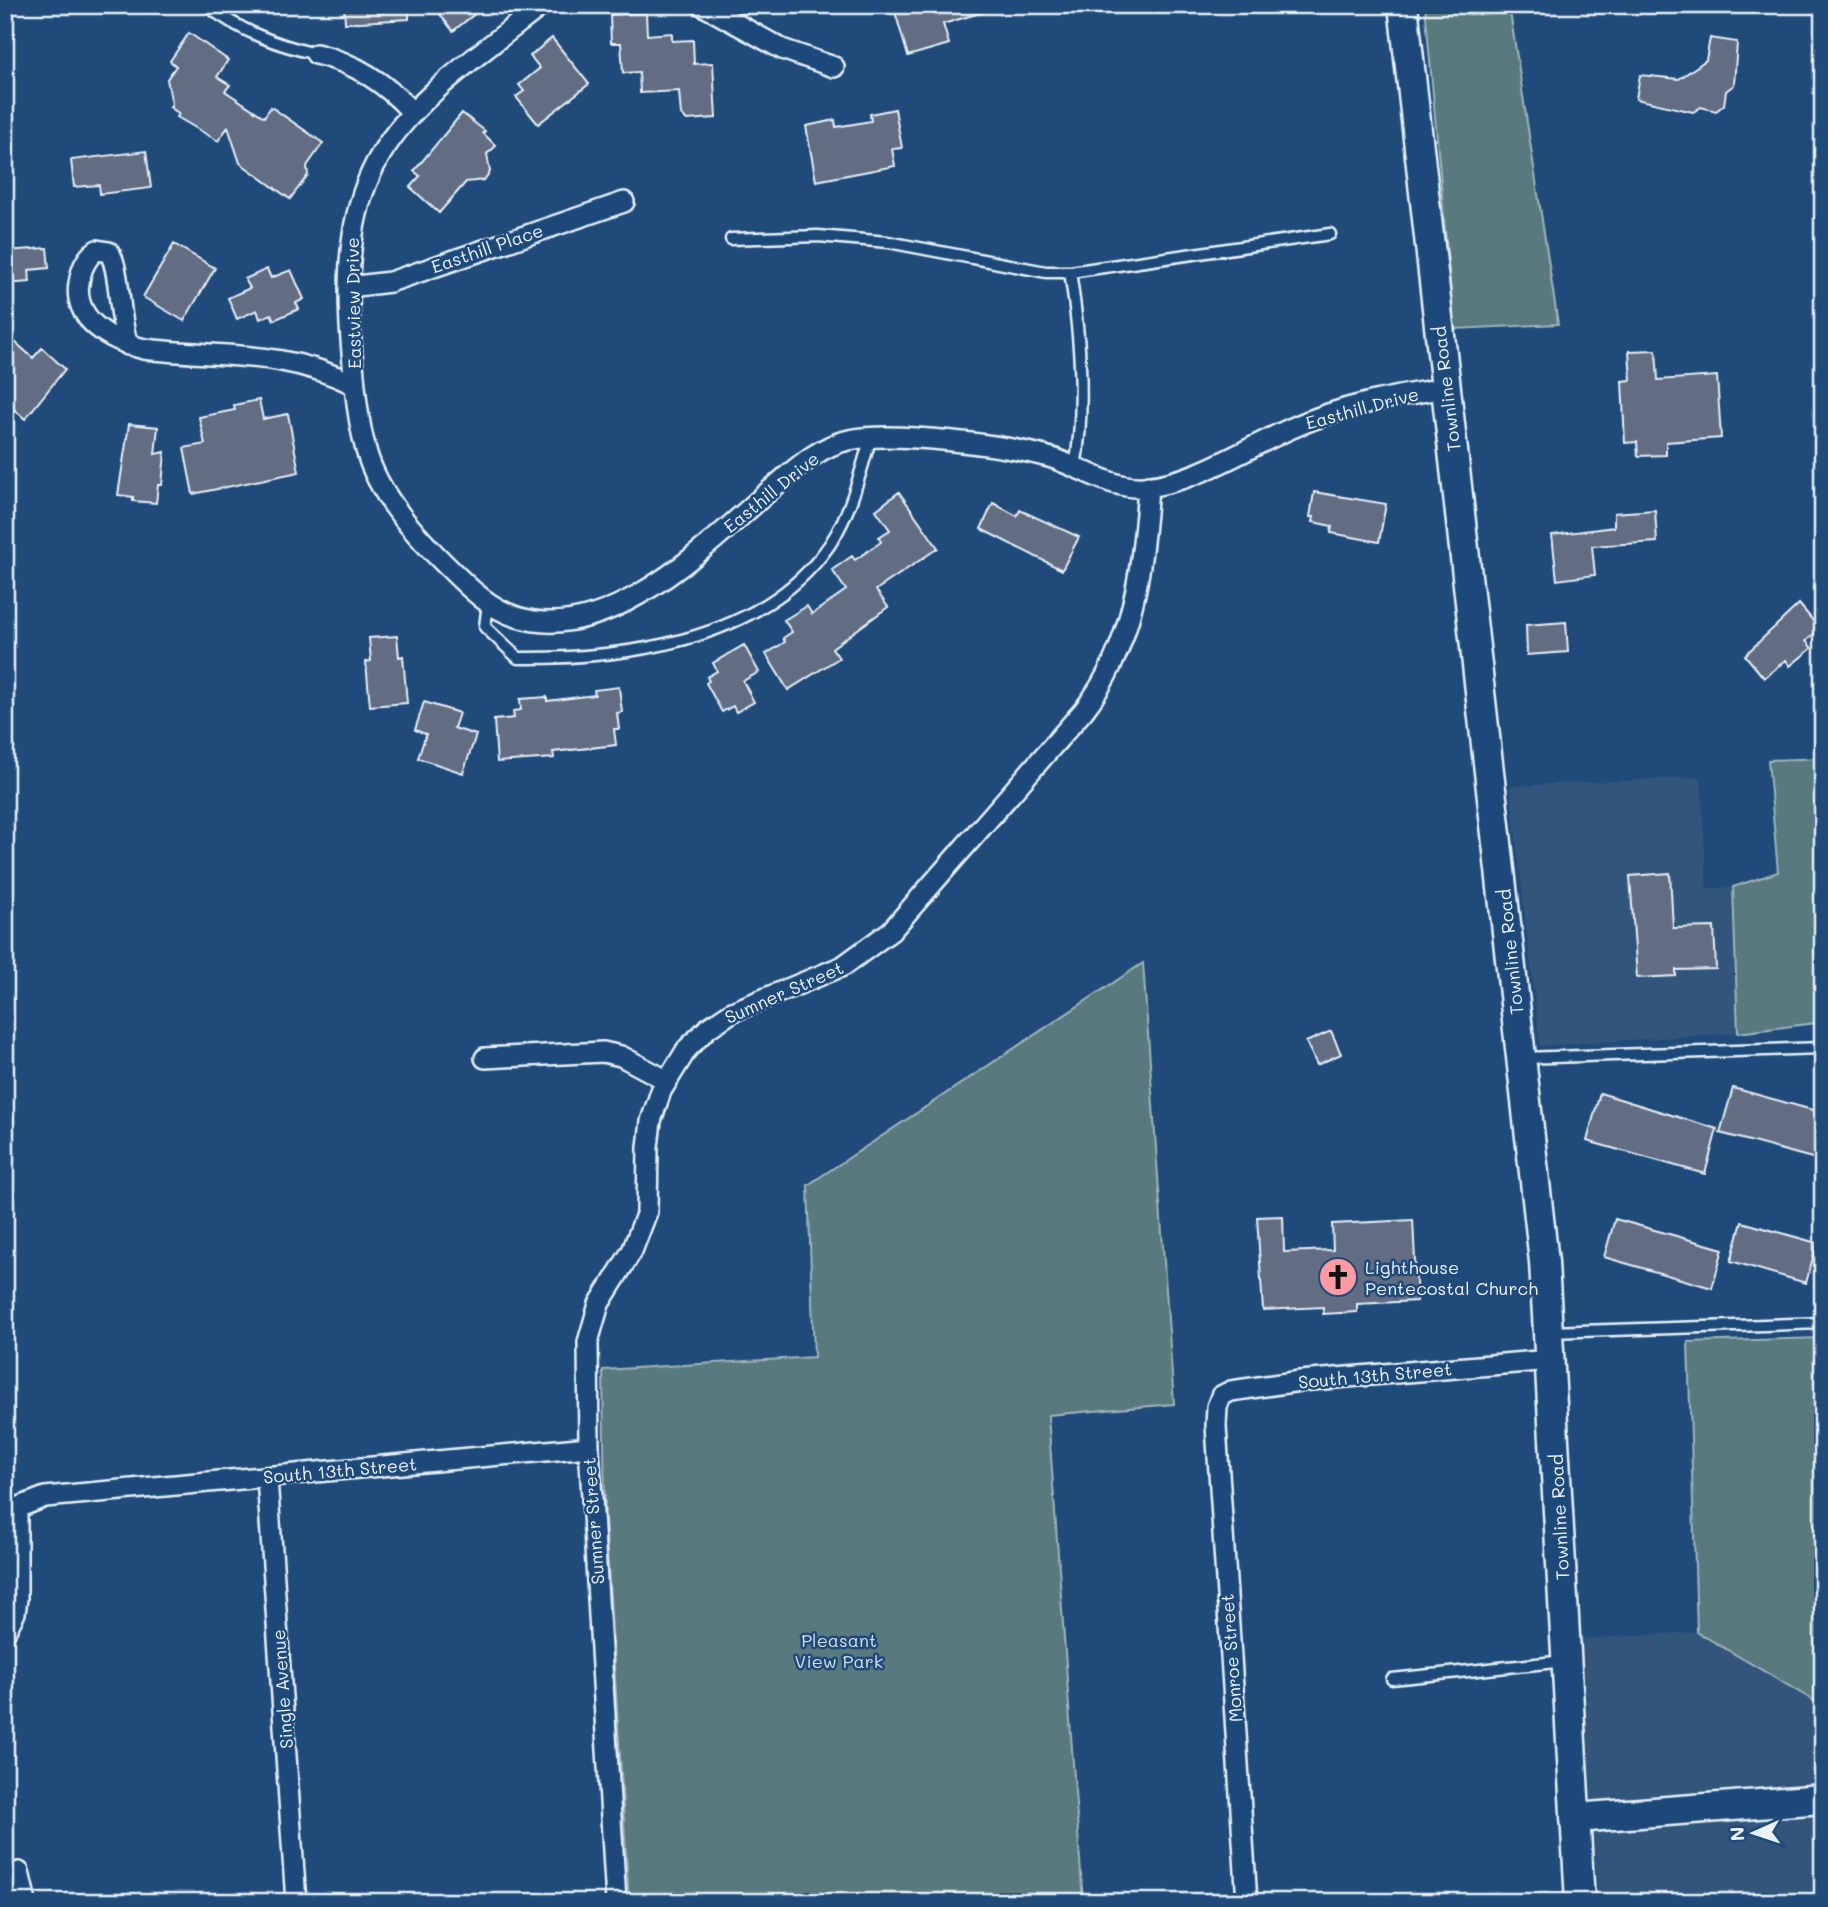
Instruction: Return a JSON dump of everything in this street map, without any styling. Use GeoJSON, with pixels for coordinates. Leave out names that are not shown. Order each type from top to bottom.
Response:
{"type":"FeatureCollection","features":[{"type":"Feature","properties":{"kind":"street","name":"Eastview Drive"},"geometry":{"type":"LineString","coordinates":[[355,385],[349,287],[352,227],[360,195],[376,160],[411,111],[542,5]]}},
{"type":"Feature","properties":{"kind":"street"},"geometry":{"type":"LineString","coordinates":[[702,5],[773,45],[834,66]]}},
{"type":"Feature","properties":{"kind":"street","name":"Townline Road"},"geometry":{"type":"LineString","coordinates":[[1403,5],[1522,1058],[1548,1332],[1580,1902]]}},
{"type":"Feature","properties":{"kind":"street"},"geometry":{"type":"LineString","coordinates":[[316,54],[345,62],[365,72],[411,111]]}},
{"type":"Feature","properties":{"kind":"street","name":"Easthill Place"},"geometry":{"type":"LineString","coordinates":[[349,287],[390,282],[624,202]]}},
{"type":"Feature","properties":{"kind":"street"},"geometry":{"type":"LineString","coordinates":[[128,345],[160,351],[274,358],[320,369],[355,385]]}},
{"type":"Feature","properties":{"kind":"street","name":"Easthill Drive"},"geometry":{"type":"LineString","coordinates":[[355,385],[366,450],[389,497],[447,567],[488,603],[516,617],[552,622],[585,618],[620,605],[676,569],[815,455],[838,442],[871,437],[903,438],[1032,453],[1114,483],[1148,486],[1194,473],[1295,427],[1339,411],[1446,388]]}},
{"type":"Feature","properties":{"kind":"street","name":"Sumner Street"},"geometry":{"type":"LineString","coordinates":[[616,1902],[589,1447],[587,1366],[590,1327],[599,1304],[632,1251],[647,1212],[645,1190],[651,1121],[666,1080],[687,1049],[708,1028],[732,1012],[843,966],[868,951],[891,931],[1084,710],[1105,680],[1126,629],[1142,557],[1148,486]]}},
{"type":"Feature","properties":{"kind":"street"},"geometry":{"type":"LineString","coordinates":[[485,1058],[603,1052],[621,1056],[666,1080]]}},
{"type":"Feature","properties":{"kind":"street","name":"South 13th Street"},"geometry":{"type":"LineString","coordinates":[[1217,1415],[1221,1396],[1231,1391],[1300,1381],[1550,1360]]}},
{"type":"Feature","properties":{"kind":"street","name":"Monroe Street"},"geometry":{"type":"LineString","coordinates":[[1217,1415],[1247,1902]]}},
{"type":"Feature","properties":{"kind":"street","name":"South 13th Street"},"geometry":{"type":"LineString","coordinates":[[5,1632],[15,1613],[17,1599],[17,1508],[45,1497],[589,1447]]}},
{"type":"Feature","properties":{"kind":"street","name":"Single Avenue"},"geometry":{"type":"LineString","coordinates":[[267,1477],[296,1902]]}},
{"type":"Feature","properties":{"kind":"street"},"geometry":{"type":"LineString","coordinates":[[1576,1818],[1823,1799]]}},
{"type":"Feature","properties":{"kind":"street"},"geometry":{"type":"LineString","coordinates":[[19,1872],[26,1902]]}},
{"type":"Feature","properties":{"kind":"lane"},"geometry":{"type":"LineString","coordinates":[[206,5],[240,29],[278,44],[316,54]]}},
{"type":"Feature","properties":{"kind":"lane"},"geometry":{"type":"LineString","coordinates":[[731,239],[818,236],[888,242],[1046,272],[1070,272],[1330,234]]}},
{"type":"Feature","properties":{"kind":"lane"},"geometry":{"type":"LineString","coordinates":[[1070,272],[1079,345],[1080,417],[1076,468]]}},
{"type":"Feature","properties":{"kind":"lane"},"geometry":{"type":"LineString","coordinates":[[488,603],[485,627],[518,658],[567,658],[672,642],[751,614],[788,592],[824,554],[848,509],[871,437]]}},
{"type":"Feature","properties":{"kind":"lane"},"geometry":{"type":"LineString","coordinates":[[1522,1058],[1823,1048]]}},
{"type":"Feature","properties":{"kind":"lane"},"geometry":{"type":"LineString","coordinates":[[1548,1332],[1823,1323]]}},
{"type":"Feature","properties":{"kind":"lane"},"geometry":{"type":"LineString","coordinates":[[1392,1679],[1566,1660]]}},
{"type":"Feature","properties":{"kind":"shaded area"},"geometry":{"type":"Polygon","coordinates":[[[1701,777],[1707,888],[1733,887],[1738,1033],[1540,1046],[1510,786],[1701,777]]]}},
{"type":"Feature","properties":{"kind":"shaded area"},"geometry":{"type":"Polygon","coordinates":[[[1697,1632],[1823,1706],[1823,1902],[1598,1902],[1581,1639],[1697,1632]]]}},
{"type":"Feature","properties":{"kind":"green space"},"geometry":{"type":"Polygon","coordinates":[[[1425,5],[1509,5],[1558,324],[1454,329],[1425,5]]]}},
{"type":"Feature","properties":{"kind":"green space"},"geometry":{"type":"Polygon","coordinates":[[[1823,758],[1823,1022],[1738,1033],[1733,887],[1778,872],[1768,760],[1823,758]]]}},
{"type":"Feature","properties":{"kind":"green space","name":"Pleasant View Park"},"geometry":{"type":"Polygon","coordinates":[[[1143,963],[1174,1404],[1048,1415],[1083,1902],[629,1902],[605,1517],[603,1370],[814,1357],[808,1185],[1143,963]]]}},
{"type":"Feature","properties":{"kind":"green space"},"geometry":{"type":"Polygon","coordinates":[[[1823,1338],[1823,1706],[1697,1632],[1688,1342],[1823,1338]]]}},
{"type":"Feature","properties":{"kind":"building"},"geometry":{"type":"Polygon","coordinates":[[[344,5],[409,5],[409,19],[345,23],[344,5]]]}},
{"type":"Feature","properties":{"kind":"building"},"geometry":{"type":"Polygon","coordinates":[[[433,5],[486,5],[453,31],[433,5]]]}},
{"type":"Feature","properties":{"kind":"building"},"geometry":{"type":"Polygon","coordinates":[[[893,5],[989,5],[990,10],[943,24],[949,44],[908,56],[893,5]]]}},
{"type":"Feature","properties":{"kind":"building"},"geometry":{"type":"Polygon","coordinates":[[[646,13],[647,35],[672,33],[672,41],[693,40],[694,64],[713,63],[716,118],[687,120],[681,115],[679,91],[640,93],[639,72],[623,73],[621,43],[611,43],[610,15],[646,13]]]}},
{"type":"Feature","properties":{"kind":"building"},"geometry":{"type":"Polygon","coordinates":[[[189,33],[228,60],[217,77],[230,85],[225,91],[264,117],[271,107],[323,143],[307,166],[308,175],[290,199],[240,163],[228,127],[218,141],[177,117],[179,114],[170,107],[172,104],[167,79],[176,66],[170,61],[189,33]]]}},
{"type":"Feature","properties":{"kind":"building"},"geometry":{"type":"Polygon","coordinates":[[[552,38],[589,84],[538,124],[516,97],[524,91],[519,85],[540,68],[530,56],[552,38]]]}},
{"type":"Feature","properties":{"kind":"building"},"geometry":{"type":"Polygon","coordinates":[[[1710,38],[1737,42],[1734,85],[1726,91],[1724,105],[1716,111],[1701,107],[1693,112],[1636,99],[1640,75],[1679,79],[1706,60],[1710,38]]]}},
{"type":"Feature","properties":{"kind":"building"},"geometry":{"type":"Polygon","coordinates":[[[895,109],[902,148],[892,149],[895,166],[816,181],[806,126],[835,120],[836,127],[871,121],[870,114],[895,109]]]}},
{"type":"Feature","properties":{"kind":"building"},"geometry":{"type":"Polygon","coordinates":[[[462,113],[485,131],[483,133],[496,146],[487,154],[490,172],[484,180],[466,182],[439,213],[410,187],[420,176],[414,171],[462,113]]]}},
{"type":"Feature","properties":{"kind":"building"},"geometry":{"type":"Polygon","coordinates":[[[146,151],[151,188],[100,194],[99,185],[74,187],[71,160],[146,151]]]}},
{"type":"Feature","properties":{"kind":"building"},"geometry":{"type":"Polygon","coordinates":[[[174,244],[215,268],[184,321],[143,297],[174,244]]]}},
{"type":"Feature","properties":{"kind":"building"},"geometry":{"type":"Polygon","coordinates":[[[47,248],[49,268],[29,270],[30,282],[5,284],[5,251],[47,248]]]}},
{"type":"Feature","properties":{"kind":"building"},"geometry":{"type":"Polygon","coordinates":[[[267,269],[271,278],[291,270],[304,299],[296,303],[299,309],[274,320],[271,314],[260,319],[257,310],[237,319],[228,298],[250,288],[245,279],[267,269]]]}},
{"type":"Feature","properties":{"kind":"building"},"geometry":{"type":"Polygon","coordinates":[[[5,333],[33,358],[42,348],[65,369],[25,419],[5,401],[5,333]]]}},
{"type":"Feature","properties":{"kind":"building"},"geometry":{"type":"Polygon","coordinates":[[[1656,350],[1658,380],[1717,376],[1721,438],[1666,442],[1666,455],[1638,456],[1637,442],[1625,443],[1622,381],[1631,380],[1629,351],[1656,350]]]}},
{"type":"Feature","properties":{"kind":"building"},"geometry":{"type":"Polygon","coordinates":[[[259,400],[263,419],[288,414],[299,472],[193,494],[184,448],[205,444],[199,417],[235,410],[234,405],[259,400]]]}},
{"type":"Feature","properties":{"kind":"building"},"geometry":{"type":"Polygon","coordinates":[[[129,424],[158,427],[155,454],[165,452],[162,485],[158,485],[156,503],[133,501],[133,497],[118,495],[129,424]]]}},
{"type":"Feature","properties":{"kind":"building"},"geometry":{"type":"Polygon","coordinates":[[[899,492],[938,548],[876,590],[888,607],[832,648],[839,658],[788,690],[766,654],[785,642],[783,638],[792,632],[784,620],[807,606],[812,614],[846,590],[832,570],[852,556],[855,560],[881,542],[879,537],[890,530],[876,510],[899,492]]]}},
{"type":"Feature","properties":{"kind":"building"},"geometry":{"type":"Polygon","coordinates":[[[1314,492],[1386,504],[1379,542],[1331,533],[1332,526],[1313,522],[1314,517],[1310,517],[1314,492]]]}},
{"type":"Feature","properties":{"kind":"building"},"geometry":{"type":"Polygon","coordinates":[[[993,503],[1017,516],[1020,510],[1079,537],[1062,570],[981,529],[993,503]]]}},
{"type":"Feature","properties":{"kind":"building"},"geometry":{"type":"Polygon","coordinates":[[[1655,510],[1657,542],[1592,546],[1595,575],[1557,580],[1552,535],[1614,527],[1614,513],[1655,510]]]}},
{"type":"Feature","properties":{"kind":"building"},"geometry":{"type":"Polygon","coordinates":[[[1799,604],[1820,629],[1806,641],[1812,648],[1790,666],[1786,660],[1764,678],[1745,655],[1799,604]]]}},
{"type":"Feature","properties":{"kind":"building"},"geometry":{"type":"Polygon","coordinates":[[[1566,622],[1568,652],[1527,655],[1526,625],[1566,622]]]}},
{"type":"Feature","properties":{"kind":"building"},"geometry":{"type":"Polygon","coordinates":[[[397,636],[399,657],[403,656],[407,703],[370,706],[366,662],[371,661],[369,638],[397,636]]]}},
{"type":"Feature","properties":{"kind":"building"},"geometry":{"type":"Polygon","coordinates":[[[744,645],[759,672],[743,681],[754,702],[736,712],[733,706],[722,712],[706,683],[709,681],[707,677],[717,671],[713,663],[744,645]]]}},
{"type":"Feature","properties":{"kind":"building"},"geometry":{"type":"Polygon","coordinates":[[[619,687],[622,712],[617,713],[619,729],[614,729],[616,745],[553,752],[554,758],[497,762],[494,720],[514,718],[513,711],[521,710],[520,699],[547,697],[547,701],[595,695],[594,690],[619,687]]]}},
{"type":"Feature","properties":{"kind":"building"},"geometry":{"type":"Polygon","coordinates":[[[424,702],[459,713],[454,728],[476,735],[463,773],[418,758],[426,734],[415,730],[424,702]]]}},
{"type":"Feature","properties":{"kind":"building"},"geometry":{"type":"Polygon","coordinates":[[[1670,873],[1673,928],[1714,927],[1716,969],[1676,970],[1676,976],[1637,978],[1630,876],[1670,873]]]}},
{"type":"Feature","properties":{"kind":"building"},"geometry":{"type":"Polygon","coordinates":[[[1331,1031],[1341,1054],[1317,1065],[1306,1042],[1331,1031]]]}},
{"type":"Feature","properties":{"kind":"building"},"geometry":{"type":"Polygon","coordinates":[[[1733,1088],[1816,1111],[1814,1119],[1823,1122],[1823,1161],[1720,1133],[1733,1088]]]}},
{"type":"Feature","properties":{"kind":"building"},"geometry":{"type":"Polygon","coordinates":[[[1600,1093],[1717,1129],[1705,1174],[1587,1141],[1600,1093]]]}},
{"type":"Feature","properties":{"kind":"building","name":"Lighthouse Pentecostal Church"},"geometry":{"type":"Polygon","coordinates":[[[1283,1216],[1284,1252],[1333,1250],[1332,1224],[1413,1220],[1417,1301],[1357,1304],[1357,1312],[1323,1314],[1323,1307],[1263,1310],[1257,1217],[1283,1216]]]}},
{"type":"Feature","properties":{"kind":"building"},"geometry":{"type":"Polygon","coordinates":[[[1615,1219],[1723,1249],[1712,1288],[1604,1257],[1615,1219]]]}},
{"type":"Feature","properties":{"kind":"building"},"geometry":{"type":"Polygon","coordinates":[[[1742,1222],[1817,1243],[1806,1283],[1731,1261],[1742,1222]]]}},
{"type":"Feature","properties":{"kind":"place","name":"Lighthouse Pentecostal Church"},"geometry":{"type":"Point","coordinates":[1338,1277]}}]}
